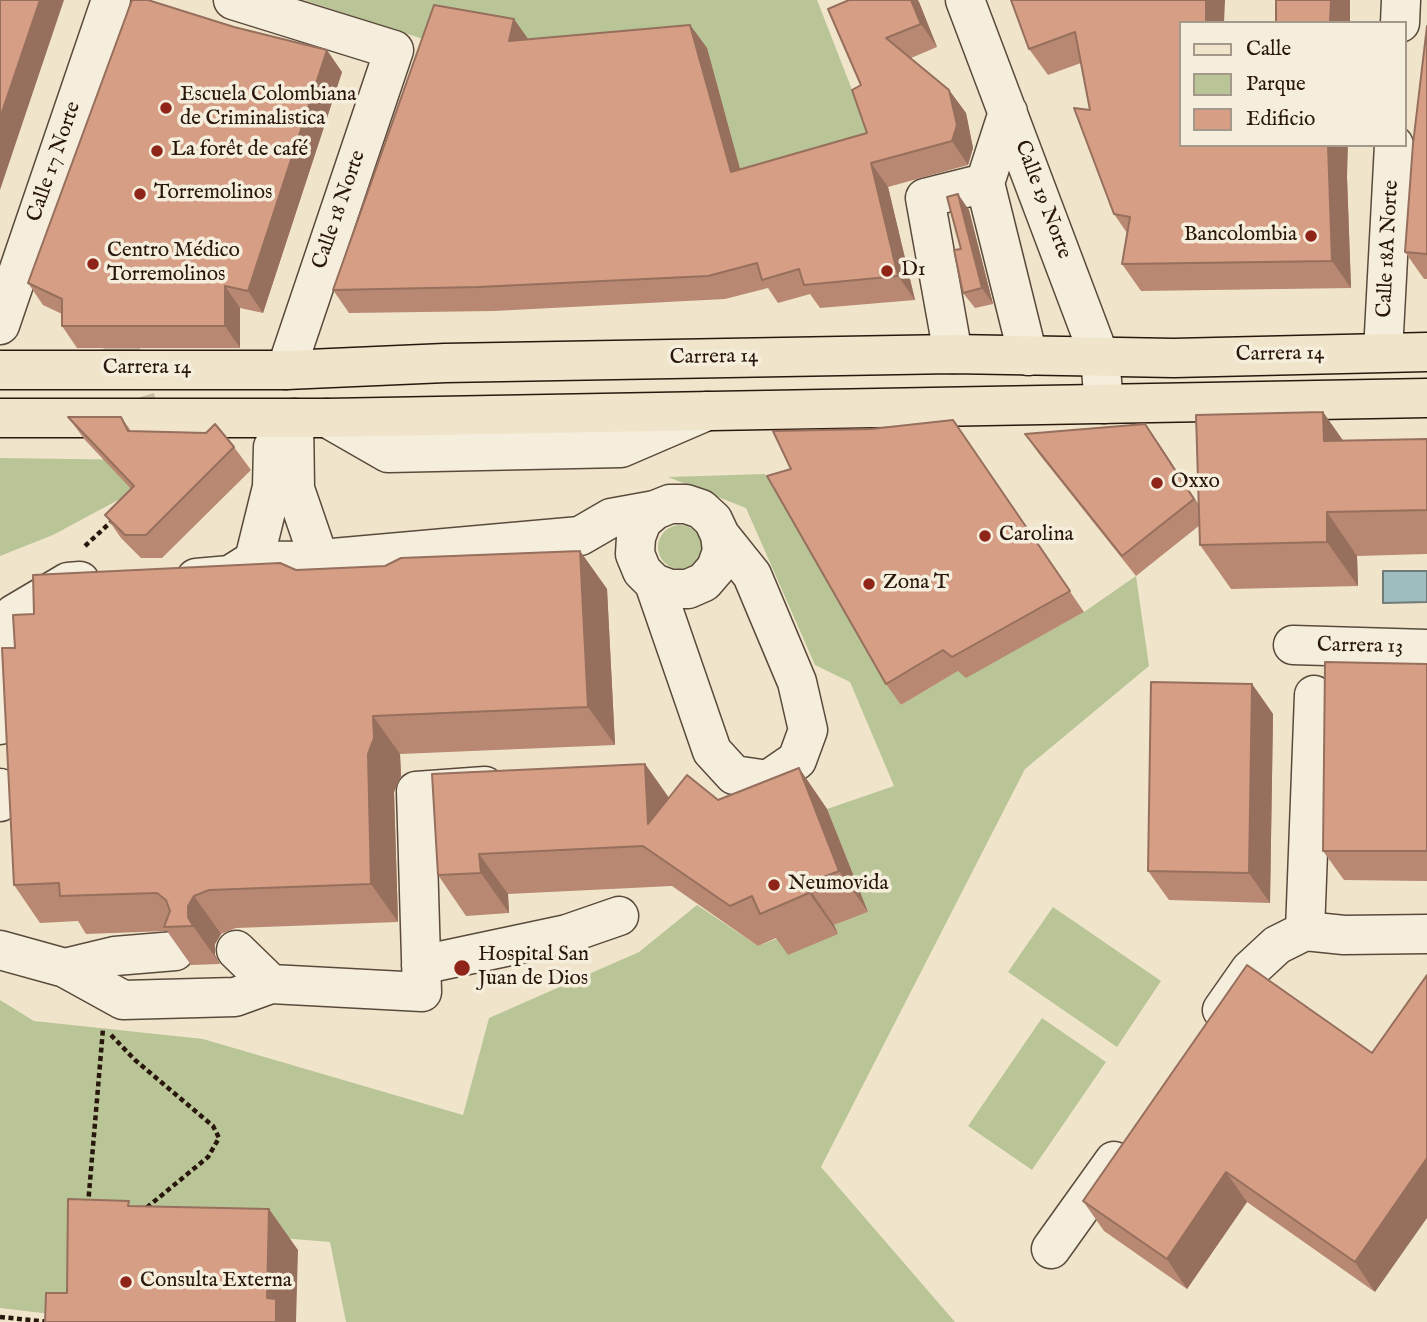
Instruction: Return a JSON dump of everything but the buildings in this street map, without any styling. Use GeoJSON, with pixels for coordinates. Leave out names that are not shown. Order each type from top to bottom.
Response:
{"type":"FeatureCollection","features":[{"type":"Feature","properties":{"kind":"main road","name":"Carrera 14"},"geometry":{"type":"LineString","coordinates":[[0,370],[286,370],[458,363],[953,354],[1100,358],[1427,352]]}},
{"type":"Feature","properties":{"kind":"main road"},"geometry":{"type":"LineString","coordinates":[[0,418],[298,417],[1427,398]]}},
{"type":"Feature","properties":{"kind":"street","name":"Calle 17 Norte"},"geometry":{"type":"LineString","coordinates":[[0,325],[111,0]]}},
{"type":"Feature","properties":{"kind":"street","name":"Calle 18 Norte"},"geometry":{"type":"LineString","coordinates":[[233,0],[394,50],[286,370]]}},
{"type":"Feature","properties":{"kind":"street","name":"Calle 19 Norte"},"geometry":{"type":"LineString","coordinates":[[965,0],[1100,358],[1104,404]]}},
{"type":"Feature","properties":{"kind":"street"},"geometry":{"type":"LineString","coordinates":[[1400,21],[1401,0]]}},
{"type":"Feature","properties":{"kind":"street"},"geometry":{"type":"LineString","coordinates":[[1008,112],[985,183],[1028,356]]}},
{"type":"Feature","properties":{"kind":"street","name":"Calle 18A Norte"},"geometry":{"type":"LineString","coordinates":[[1383,352],[1394,147]]}},
{"type":"Feature","properties":{"kind":"street"},"geometry":{"type":"LineString","coordinates":[[953,354],[925,198],[985,183]]}},
{"type":"Feature","properties":{"kind":"street"},"geometry":{"type":"LineString","coordinates":[[254,560],[272,487],[298,417]]}},
{"type":"Feature","properties":{"kind":"street"},"geometry":{"type":"LineString","coordinates":[[298,417],[295,489],[309,560],[322,586],[411,582],[433,549],[580,536],[611,518],[655,510],[670,503],[701,509],[713,520],[720,535],[752,575],[797,682],[808,730],[797,760],[768,779],[734,775],[712,751],[645,569],[636,537],[642,522],[655,510]]}},
{"type":"Feature","properties":{"kind":"street"},"geometry":{"type":"LineString","coordinates":[[580,536],[645,569],[670,589],[688,589],[704,582],[716,568],[722,551],[720,535]]}},
{"type":"Feature","properties":{"kind":"street"},"geometry":{"type":"LineString","coordinates":[[156,580],[230,575],[254,560],[309,560]]}},
{"type":"Feature","properties":{"kind":"street"},"geometry":{"type":"LineString","coordinates":[[0,725],[14,614],[68,582],[119,580]]}},
{"type":"Feature","properties":{"kind":"street","name":"Carrera 13"},"geometry":{"type":"LineString","coordinates":[[1293,645],[1427,649]]}},
{"type":"Feature","properties":{"kind":"street"},"geometry":{"type":"LineString","coordinates":[[1305,930],[1314,695]]}},
{"type":"Feature","properties":{"kind":"street"},"geometry":{"type":"LineString","coordinates":[[0,950],[65,968],[123,1000],[235,997],[271,984],[422,992],[416,790],[525,783]]}},
{"type":"Feature","properties":{"kind":"street"},"geometry":{"type":"LineString","coordinates":[[0,789],[0,802]]}},
{"type":"Feature","properties":{"kind":"street"},"geometry":{"type":"LineString","coordinates":[[421,965],[567,934],[619,916]]}},
{"type":"Feature","properties":{"kind":"street"},"geometry":{"type":"LineString","coordinates":[[1202,1037],[1250,970],[1277,945],[1305,930],[1344,936],[1427,934]]}},
{"type":"Feature","properties":{"kind":"street"},"geometry":{"type":"LineString","coordinates":[[236,950],[271,984]]}},
{"type":"Feature","properties":{"kind":"street"},"geometry":{"type":"LineString","coordinates":[[65,968],[115,956],[175,951]]}},
{"type":"Feature","properties":{"kind":"street"},"geometry":{"type":"LineString","coordinates":[[1051,1249],[1131,1137]]}},
{"type":"Feature","properties":{"kind":"path"},"geometry":{"type":"LineString","coordinates":[[92,554],[83,544],[121,513]]}},
{"type":"Feature","properties":{"kind":"path"},"geometry":{"type":"LineString","coordinates":[[88,1215],[103,1028],[135,1060],[213,1126],[219,1138],[208,1157],[179,1184],[147,1209],[135,1209]]}},
{"type":"Feature","properties":{"kind":"path"},"geometry":{"type":"LineString","coordinates":[[88,1208],[100,1208]]}},
{"type":"Feature","properties":{"kind":"path"},"geometry":{"type":"LineString","coordinates":[[0,1317],[50,1322]]}},
{"type":"Feature","properties":{"kind":"green space"},"geometry":{"type":"Polygon","coordinates":[[[304,0],[817,0],[874,146],[747,195],[426,40],[304,0]]]}},
{"type":"Feature","properties":{"kind":"green space"},"geometry":{"type":"Polygon","coordinates":[[[0,458],[144,460],[133,492],[53,535],[0,556],[0,458]]]}},
{"type":"Feature","properties":{"kind":"green space"},"geometry":{"type":"Polygon","coordinates":[[[765,474],[901,705],[958,671],[1010,653],[1084,612],[1136,576],[1149,666],[1025,769],[821,1167],[955,1322],[346,1322],[330,1242],[72,1221],[68,1316],[0,1308],[0,1000],[34,1021],[203,1039],[463,1115],[489,1018],[639,952],[697,905],[758,946],[781,937],[837,934],[834,925],[868,912],[827,809],[894,786],[850,682],[815,665],[746,508],[668,477],[765,474]]]}},
{"type":"Feature","properties":{"kind":"green space"},"geometry":{"type":"Polygon","coordinates":[[[680,525],[696,531],[702,547],[696,563],[680,569],[664,563],[658,547],[664,531],[680,525]]]}},
{"type":"Feature","properties":{"kind":"green space"},"geometry":{"type":"Polygon","coordinates":[[[1053,907],[1161,981],[1117,1047],[1008,972],[1053,907]]]}},
{"type":"Feature","properties":{"kind":"green space"},"geometry":{"type":"Polygon","coordinates":[[[1042,1018],[1106,1062],[1032,1170],[968,1126],[1042,1018]]]}},
{"type":"Feature","properties":{"kind":"water"},"geometry":{"type":"Polygon","coordinates":[[[1383,571],[1427,571],[1427,602],[1383,603],[1383,571]]]}},
{"type":"Feature","properties":{"kind":"tunnel"},"geometry":{"type":"LineString","coordinates":[[119,344],[151,449]]}},
{"type":"Feature","properties":{"kind":"place","name":"Escuela Colombiana de Criminalistica"},"geometry":{"type":"Point","coordinates":[166,108]}},
{"type":"Feature","properties":{"kind":"place","name":"La forêt de café"},"geometry":{"type":"Point","coordinates":[157,151]}},
{"type":"Feature","properties":{"kind":"place","name":"Torremolinos"},"geometry":{"type":"Point","coordinates":[140,194]}},
{"type":"Feature","properties":{"kind":"place","name":"Bancolombia"},"geometry":{"type":"Point","coordinates":[1311,236]}},
{"type":"Feature","properties":{"kind":"place","name":"Centro Médico Torremolinos"},"geometry":{"type":"Point","coordinates":[93,264]}},
{"type":"Feature","properties":{"kind":"place","name":"D1"},"geometry":{"type":"Point","coordinates":[887,271]}},
{"type":"Feature","properties":{"kind":"place","name":"Oxxo"},"geometry":{"type":"Point","coordinates":[1157,483]}},
{"type":"Feature","properties":{"kind":"place","name":"Carolina"},"geometry":{"type":"Point","coordinates":[985,536]}},
{"type":"Feature","properties":{"kind":"place","name":"Zona T"},"geometry":{"type":"Point","coordinates":[869,584]}},
{"type":"Feature","properties":{"kind":"place","name":"Neumovida"},"geometry":{"type":"Point","coordinates":[774,885]}},
{"type":"Feature","properties":{"kind":"place","name":"Hospital San Juan de Dios"},"geometry":{"type":"Point","coordinates":[462,968]}},
{"type":"Feature","properties":{"kind":"place","name":"Consulta Externa"},"geometry":{"type":"Point","coordinates":[126,1282]}}]}
